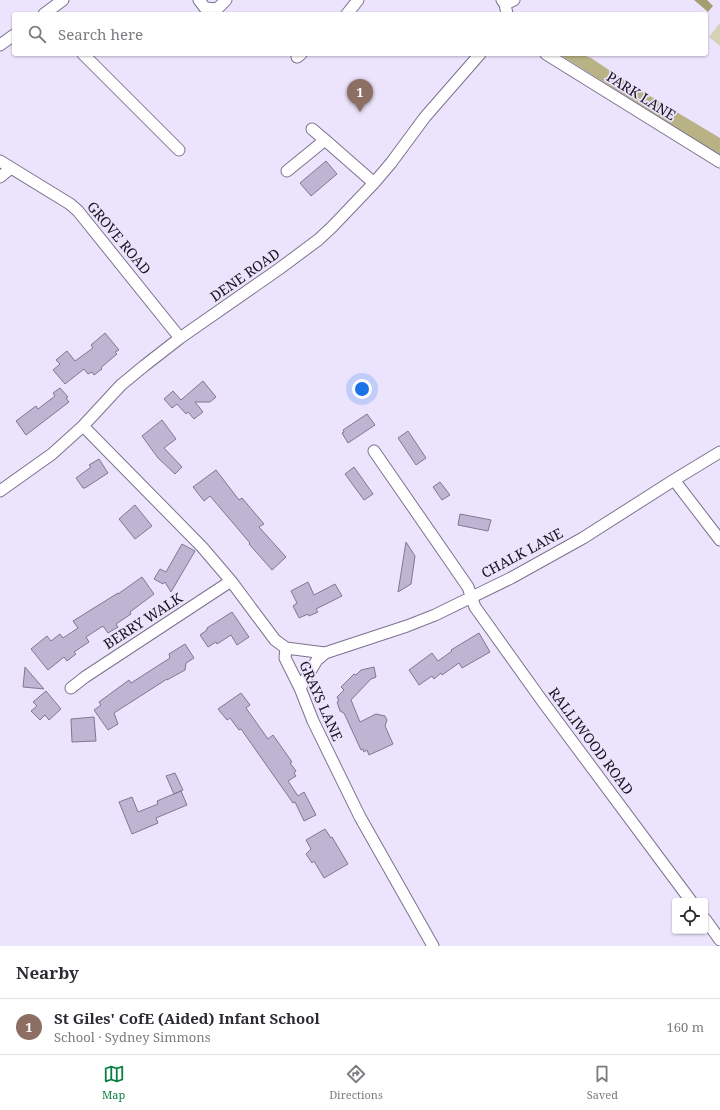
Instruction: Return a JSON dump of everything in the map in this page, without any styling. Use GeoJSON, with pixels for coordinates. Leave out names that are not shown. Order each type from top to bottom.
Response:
{"type":"FeatureCollection","features":[{"type":"Feature","properties":{"kind":"street"},"geometry":{"type":"LineString","coordinates":[[47,12],[64,0]]}},
{"type":"Feature","properties":{"kind":"street"},"geometry":{"type":"LineString","coordinates":[[199,0],[205,8],[217,9],[226,0]]}},
{"type":"Feature","properties":{"kind":"street"},"geometry":{"type":"LineString","coordinates":[[349,12],[358,0]]}},
{"type":"Feature","properties":{"kind":"street"},"geometry":{"type":"LineString","coordinates":[[0,45],[12,36]]}},
{"type":"Feature","properties":{"kind":"street"},"geometry":{"type":"LineString","coordinates":[[85,56],[179,150]]}},
{"type":"Feature","properties":{"kind":"street","name":"DENE ROAD"},"geometry":{"type":"LineString","coordinates":[[0,491],[52,454],[84,426],[121,385],[180,338],[318,240],[374,183],[391,163],[425,117],[478,56]]}},
{"type":"Feature","properties":{"kind":"street","name":"PARK LANE"},"geometry":{"type":"LineString","coordinates":[[549,56],[720,162]]}},
{"type":"Feature","properties":{"kind":"street"},"geometry":{"type":"LineString","coordinates":[[312,129],[374,183]]}},
{"type":"Feature","properties":{"kind":"street"},"geometry":{"type":"LineString","coordinates":[[287,171],[325,140]]}},
{"type":"Feature","properties":{"kind":"street","name":"GROVE ROAD"},"geometry":{"type":"LineString","coordinates":[[0,161],[70,204],[78,211],[180,338]]}},
{"type":"Feature","properties":{"kind":"street"},"geometry":{"type":"LineString","coordinates":[[0,177],[11,168]]}},
{"type":"Feature","properties":{"kind":"street","name":"GRAYS LANE"},"geometry":{"type":"LineString","coordinates":[[84,426],[202,547],[231,581],[275,640],[286,648],[285,658],[300,688],[316,728],[360,816],[433,946]]}},
{"type":"Feature","properties":{"kind":"street","name":"RALLIWOOD ROAD"},"geometry":{"type":"LineString","coordinates":[[374,451],[468,586],[475,607],[538,695],[689,898]]}},
{"type":"Feature","properties":{"kind":"street","name":"CHALK LANE"},"geometry":{"type":"LineString","coordinates":[[286,648],[325,653],[407,626],[435,615],[511,578],[583,538],[720,452]]}},
{"type":"Feature","properties":{"kind":"street"},"geometry":{"type":"LineString","coordinates":[[674,480],[720,540]]}},
{"type":"Feature","properties":{"kind":"street","name":"BERRY WALK"},"geometry":{"type":"LineString","coordinates":[[71,688],[85,677],[231,581]]}},
{"type":"Feature","properties":{"kind":"street"},"geometry":{"type":"LineString","coordinates":[[300,688],[318,660],[325,653]]}},
{"type":"Feature","properties":{"kind":"street"},"geometry":{"type":"LineString","coordinates":[[708,924],[720,940]]}},
{"type":"Feature","properties":{"kind":"shaded area"},"geometry":{"type":"Polygon","coordinates":[[[694,0],[707,0],[713,6],[708,12],[694,0]]]}},
{"type":"Feature","properties":{"kind":"shaded area"},"geometry":{"type":"Polygon","coordinates":[[[720,23],[720,46],[709,37],[720,23]]]}},
{"type":"Feature","properties":{"kind":"shaded area"},"geometry":{"type":"Polygon","coordinates":[[[562,56],[586,56],[591,58],[630,84],[720,138],[720,155],[562,56]]]}},
{"type":"Feature","properties":{"kind":"building"},"geometry":{"type":"Polygon","coordinates":[[[326,161],[337,174],[311,196],[300,183],[326,161]]]}},
{"type":"Feature","properties":{"kind":"building"},"geometry":{"type":"Polygon","coordinates":[[[105,333],[119,350],[115,352],[117,354],[94,375],[92,372],[88,374],[84,369],[65,384],[53,370],[60,364],[56,360],[67,351],[75,361],[93,348],[91,345],[105,333]]]}},
{"type":"Feature","properties":{"kind":"building"},"geometry":{"type":"Polygon","coordinates":[[[203,381],[216,397],[210,402],[195,402],[203,412],[194,419],[188,412],[186,414],[177,404],[172,408],[164,399],[173,391],[181,400],[203,381]]]}},
{"type":"Feature","properties":{"kind":"building"},"geometry":{"type":"Polygon","coordinates":[[[60,388],[68,397],[66,398],[69,402],[26,435],[16,421],[36,406],[38,409],[55,396],[53,393],[60,388]]]}},
{"type":"Feature","properties":{"kind":"building"},"geometry":{"type":"Polygon","coordinates":[[[367,414],[375,425],[348,443],[342,433],[344,432],[343,430],[367,414]]]}},
{"type":"Feature","properties":{"kind":"building"},"geometry":{"type":"Polygon","coordinates":[[[162,420],[176,439],[164,448],[182,467],[175,474],[158,458],[142,436],[162,420]]]}},
{"type":"Feature","properties":{"kind":"building"},"geometry":{"type":"Polygon","coordinates":[[[408,431],[426,458],[416,465],[398,438],[408,431]]]}},
{"type":"Feature","properties":{"kind":"building"},"geometry":{"type":"Polygon","coordinates":[[[99,459],[108,473],[83,488],[76,478],[91,467],[89,465],[99,459]]]}},
{"type":"Feature","properties":{"kind":"building"},"geometry":{"type":"Polygon","coordinates":[[[354,467],[373,494],[364,500],[345,474],[354,467]]]}},
{"type":"Feature","properties":{"kind":"building"},"geometry":{"type":"Polygon","coordinates":[[[216,470],[239,500],[242,498],[264,524],[259,527],[286,557],[272,570],[210,496],[204,501],[193,487],[216,470]]]}},
{"type":"Feature","properties":{"kind":"building"},"geometry":{"type":"Polygon","coordinates":[[[440,482],[450,495],[442,500],[433,487],[440,482]]]}},
{"type":"Feature","properties":{"kind":"building"},"geometry":{"type":"Polygon","coordinates":[[[135,505],[152,526],[135,539],[119,519],[135,505]]]}},
{"type":"Feature","properties":{"kind":"building"},"geometry":{"type":"Polygon","coordinates":[[[460,514],[491,520],[488,531],[458,525],[460,514]]]}},
{"type":"Feature","properties":{"kind":"building"},"geometry":{"type":"Polygon","coordinates":[[[406,542],[415,556],[411,584],[398,592],[406,542]]]}},
{"type":"Feature","properties":{"kind":"building"},"geometry":{"type":"Polygon","coordinates":[[[182,544],[195,551],[171,592],[165,582],[163,584],[154,579],[160,569],[166,572],[182,544]]]}},
{"type":"Feature","properties":{"kind":"building"},"geometry":{"type":"Polygon","coordinates":[[[142,577],[154,594],[130,612],[131,614],[116,624],[118,627],[108,633],[103,626],[86,637],[89,642],[74,652],[76,654],[67,661],[64,657],[48,670],[31,649],[47,636],[51,641],[60,634],[63,638],[78,628],[73,621],[118,594],[142,577]]]}},
{"type":"Feature","properties":{"kind":"building"},"geometry":{"type":"Polygon","coordinates":[[[308,582],[314,595],[335,584],[342,596],[316,609],[318,612],[299,618],[293,606],[297,603],[291,591],[308,582]]]}},
{"type":"Feature","properties":{"kind":"building"},"geometry":{"type":"Polygon","coordinates":[[[232,612],[249,637],[237,645],[231,635],[217,644],[216,642],[208,647],[200,635],[207,630],[207,628],[232,612]]]}},
{"type":"Feature","properties":{"kind":"building"},"geometry":{"type":"Polygon","coordinates":[[[479,633],[490,652],[462,668],[459,663],[442,675],[441,673],[434,679],[432,676],[419,685],[409,670],[432,653],[438,661],[452,651],[451,650],[479,633]]]}},
{"type":"Feature","properties":{"kind":"building"},"geometry":{"type":"Polygon","coordinates":[[[185,644],[194,658],[186,663],[185,670],[167,679],[114,713],[118,724],[108,730],[94,710],[101,705],[99,702],[129,680],[131,683],[170,658],[169,654],[185,644]]]}},
{"type":"Feature","properties":{"kind":"building"},"geometry":{"type":"Polygon","coordinates":[[[25,667],[44,689],[23,687],[25,667]]]}},
{"type":"Feature","properties":{"kind":"building"},"geometry":{"type":"Polygon","coordinates":[[[374,667],[376,677],[371,679],[351,700],[360,722],[376,714],[385,716],[387,720],[385,726],[393,744],[369,755],[367,750],[364,752],[363,749],[361,750],[344,713],[340,711],[337,697],[344,690],[341,687],[354,674],[356,675],[361,670],[374,667]]]}},
{"type":"Feature","properties":{"kind":"building"},"geometry":{"type":"Polygon","coordinates":[[[46,691],[61,709],[49,720],[45,715],[40,720],[31,711],[37,706],[33,702],[46,691]]]}},
{"type":"Feature","properties":{"kind":"building"},"geometry":{"type":"Polygon","coordinates":[[[241,693],[250,705],[246,708],[268,739],[273,735],[292,762],[290,763],[296,771],[294,773],[296,776],[288,781],[298,796],[304,792],[316,815],[304,821],[295,802],[293,803],[241,729],[239,730],[230,718],[227,720],[218,709],[241,693]]]}},
{"type":"Feature","properties":{"kind":"building"},"geometry":{"type":"Polygon","coordinates":[[[94,717],[96,741],[72,742],[71,719],[94,717]]]}},
{"type":"Feature","properties":{"kind":"building"},"geometry":{"type":"Polygon","coordinates":[[[175,773],[183,790],[174,794],[166,776],[175,773]]]}},
{"type":"Feature","properties":{"kind":"building"},"geometry":{"type":"Polygon","coordinates":[[[181,791],[187,805],[156,818],[158,823],[132,834],[119,802],[132,797],[138,812],[158,804],[157,801],[181,791]]]}},
{"type":"Feature","properties":{"kind":"building"},"geometry":{"type":"Polygon","coordinates":[[[325,829],[331,838],[332,837],[348,864],[324,878],[314,861],[312,863],[306,854],[311,849],[306,840],[325,829]]]}},
{"type":"Feature","properties":{"kind":"place","name":"St Giles' CofE (Aided) Infant School"},"geometry":{"type":"Point","coordinates":[360,112]}}]}
